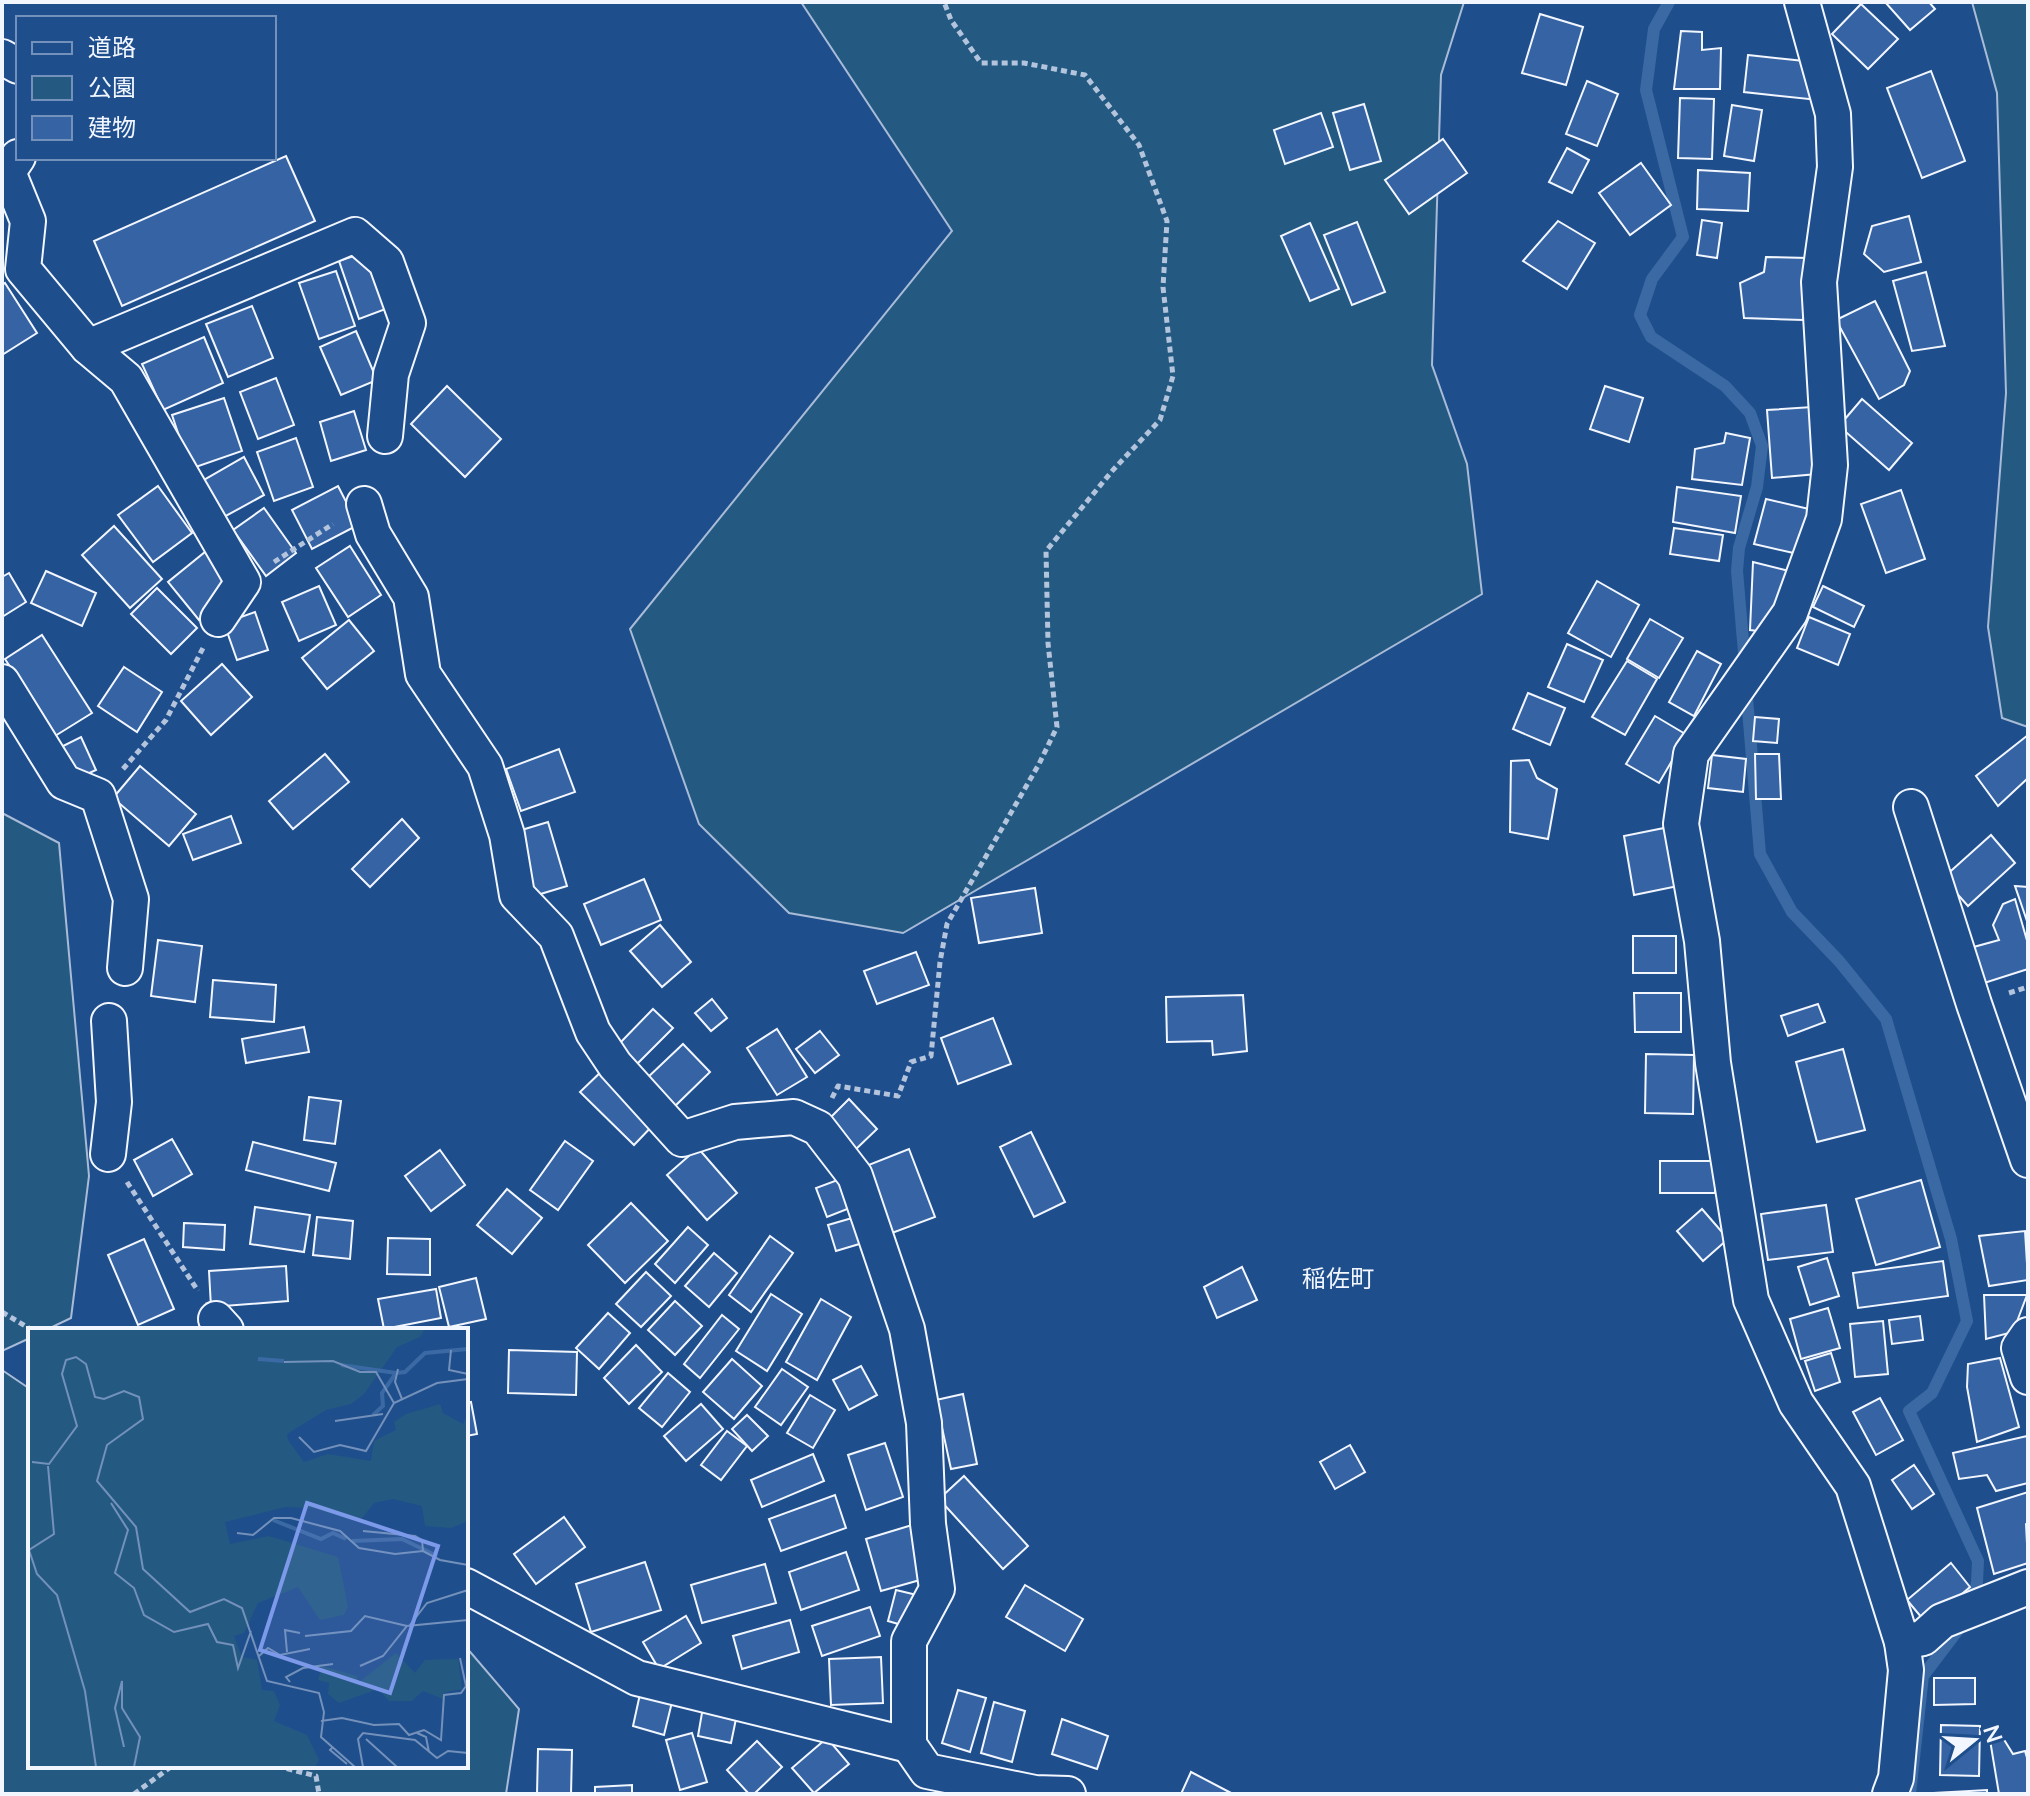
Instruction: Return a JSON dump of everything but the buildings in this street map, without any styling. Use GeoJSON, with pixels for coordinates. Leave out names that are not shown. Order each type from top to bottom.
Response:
{"type":"FeatureCollection","features":[{"type":"Feature","properties":{"kind":"street"},"geometry":{"type":"LineString","coordinates":[[1802,2],[1833,114],[1835,167],[1819,282],[1830,465],[1824,519],[1790,613],[1691,754],[1681,824],[1702,941],[1713,1063],[1751,1300],[1796,1403],[1853,1486],[1902,1642],[1906,1670],[1896,1778],[1890,1794]]}},
{"type":"Feature","properties":{"kind":"street"},"geometry":{"type":"LineString","coordinates":[[9,163],[28,221],[23,269],[88,347],[126,379],[243,582],[218,619]]}},
{"type":"Feature","properties":{"kind":"street"},"geometry":{"type":"LineString","coordinates":[[88,347],[355,235],[386,262],[408,323],[391,374],[385,436]]}},
{"type":"Feature","properties":{"kind":"street"},"geometry":{"type":"LineString","coordinates":[[364,504],[373,534],[411,597],[423,674],[485,766],[507,835],[517,895],[556,936],[593,1032],[615,1065],[682,1139],[735,1122],[794,1117],[818,1128],[855,1176],[907,1329],[924,1423],[928,1524],[937,1589],[909,1641],[918,1770]]}},
{"type":"Feature","properties":{"kind":"street"},"geometry":{"type":"LineString","coordinates":[[2,682],[64,782],[98,796],[131,899],[125,968]]}},
{"type":"Feature","properties":{"kind":"street"},"geometry":{"type":"LineString","coordinates":[[1911,807],[2028,1160]]}},
{"type":"Feature","properties":{"kind":"street"},"geometry":{"type":"LineString","coordinates":[[108,1154],[114,1102],[109,1021]]}},
{"type":"Feature","properties":{"kind":"street"},"geometry":{"type":"LineString","coordinates":[[2028,1335],[2019,1348],[2028,1377]]}},
{"type":"Feature","properties":{"kind":"street"},"geometry":{"type":"LineString","coordinates":[[468,1587],[637,1678],[918,1770],[1035,1793],[1068,1794]]}},
{"type":"Feature","properties":{"kind":"street"},"geometry":{"type":"LineString","coordinates":[[1902,1642],[1923,1638],[1942,1621],[2028,1587]]}},
{"type":"Feature","properties":{"kind":"path"},"geometry":{"type":"LineString","coordinates":[[818,1128],[838,1086],[898,1096],[911,1062],[931,1056],[947,924],[1057,727],[1048,643],[1046,551],[1113,470],[1160,420],[1173,376],[1163,287],[1167,221],[1139,145],[1085,75],[1024,63],[981,63],[951,20],[944,2]]}},
{"type":"Feature","properties":{"kind":"path"},"geometry":{"type":"LineString","coordinates":[[243,582],[364,504]]}},
{"type":"Feature","properties":{"kind":"path"},"geometry":{"type":"LineString","coordinates":[[98,796],[166,720],[218,619]]}},
{"type":"Feature","properties":{"kind":"path"},"geometry":{"type":"LineString","coordinates":[[108,1154],[221,1325]]}},
{"type":"Feature","properties":{"kind":"path"},"geometry":{"type":"LineString","coordinates":[[2,1312],[29,1328]]}},
{"type":"Feature","properties":{"kind":"path"},"geometry":{"type":"LineString","coordinates":[[134,1794],[169,1768]]}},
{"type":"Feature","properties":{"kind":"path"},"geometry":{"type":"LineString","coordinates":[[285,1768],[316,1776],[319,1794]]}},
{"type":"Feature","properties":{"kind":"green space"},"geometry":{"type":"Polygon","coordinates":[[[801,2],[1464,2],[1441,75],[1432,365],[1467,464],[1482,594],[903,933],[789,913],[699,824],[630,629],[952,231],[801,2]]]}},
{"type":"Feature","properties":{"kind":"green space"},"geometry":{"type":"Polygon","coordinates":[[[1972,2],[2028,2],[2028,727],[2002,718],[1988,627],[2006,393],[1997,93],[1972,2]]]}},
{"type":"Feature","properties":{"kind":"green space"},"geometry":{"type":"Polygon","coordinates":[[[2,813],[59,843],[89,1176],[71,1318],[50,1328],[28,1328],[28,1339],[2,1351],[2,813]]]}},
{"type":"Feature","properties":{"kind":"green space"},"geometry":{"type":"Polygon","coordinates":[[[2,1370],[28,1388],[28,1768],[468,1768],[468,1649],[519,1709],[506,1794],[2,1794],[2,1370]]]}},
{"type":"Feature","properties":{"kind":"waterway"},"geometry":{"type":"LineString","coordinates":[[1669,2],[1654,29],[1646,90],[1683,237],[1652,279],[1640,315],[1651,337],[1725,386],[1750,413],[1762,446],[1757,487],[1739,548],[1737,571],[1745,664]]}},
{"type":"Feature","properties":{"kind":"waterway"},"geometry":{"type":"LineString","coordinates":[[1746,686],[1760,854],[1792,912],[1839,961],[1886,1019],[1951,1239],[1967,1321],[1932,1393],[1909,1411],[1978,1561],[1977,1583],[1970,1605]]}},
{"type":"Feature","properties":{"kind":"waterway"},"geometry":{"type":"LineString","coordinates":[[1910,1794],[1923,1676],[1964,1622]]}},
{"type":"Feature","properties":{"kind":"district","name":"稲佐町"},"geometry":{"type":"Point","coordinates":[1338,1279]}}]}
